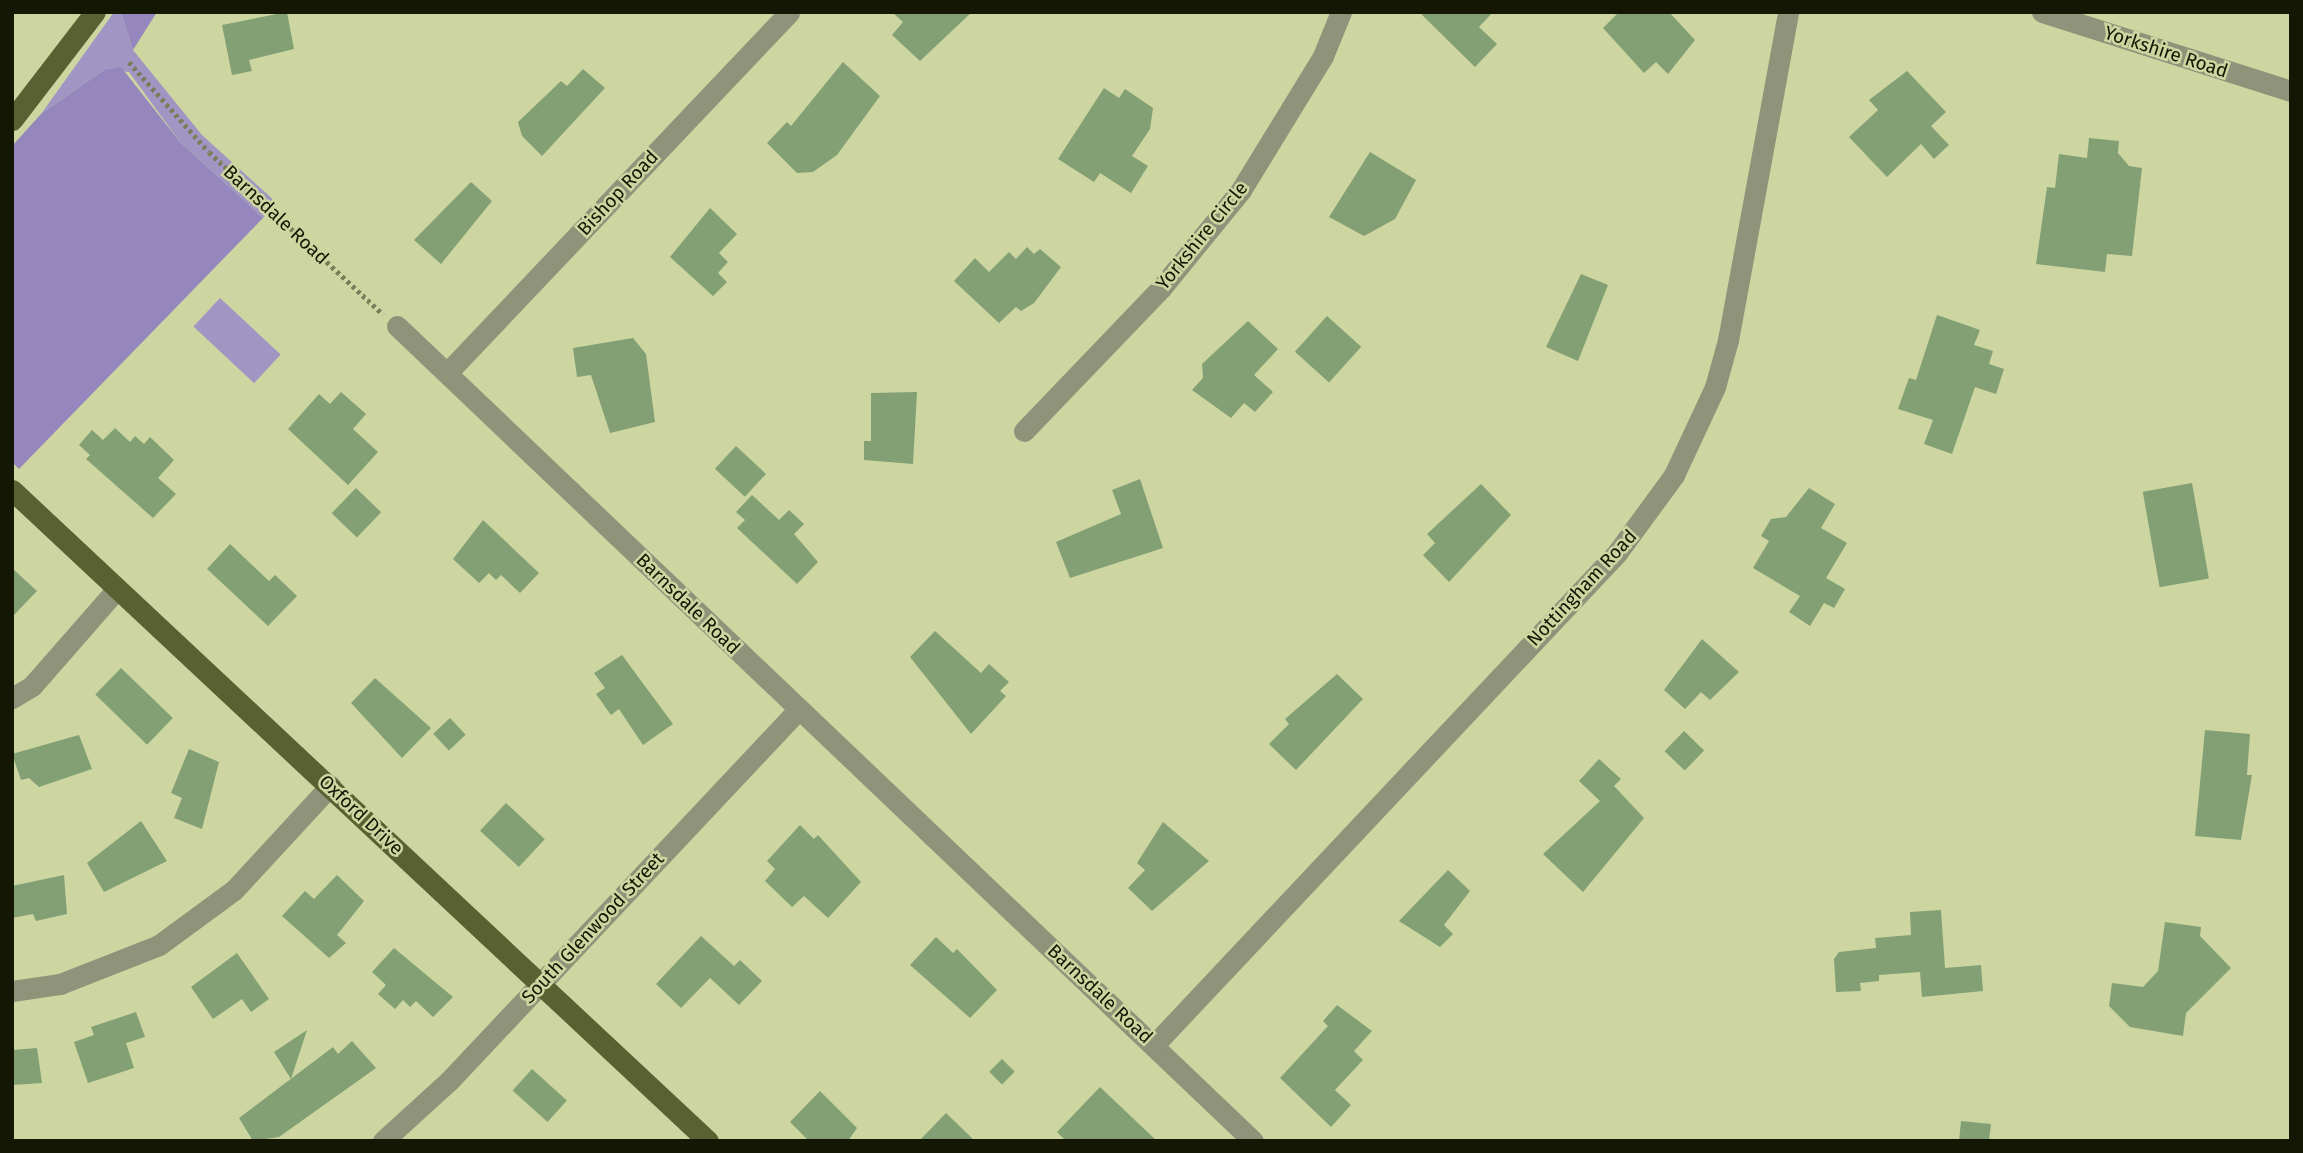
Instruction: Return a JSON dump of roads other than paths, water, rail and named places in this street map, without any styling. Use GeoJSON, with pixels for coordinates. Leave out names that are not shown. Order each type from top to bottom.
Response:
{"type":"FeatureCollection","features":[{"type":"Feature","properties":{"kind":"main road"},"geometry":{"type":"LineString","coordinates":[[12,120],[95,12]]}},
{"type":"Feature","properties":{"kind":"main road","name":"Oxford Drive"},"geometry":{"type":"LineString","coordinates":[[12,490],[708,1141]]}},
{"type":"Feature","properties":{"kind":"street","name":"Bishop Road"},"geometry":{"type":"LineString","coordinates":[[447,373],[789,12]]}},
{"type":"Feature","properties":{"kind":"street","name":"Yorkshire Circle"},"geometry":{"type":"LineString","coordinates":[[1024,431],[1162,287],[1241,190],[1316,68],[1341,12]]}},
{"type":"Feature","properties":{"kind":"street","name":"Nottingham Road"},"geometry":{"type":"LineString","coordinates":[[1154,1045],[1617,553],[1674,475],[1710,398],[1728,341],[1787,12]]}},
{"type":"Feature","properties":{"kind":"street","name":"Yorkshire Road"},"geometry":{"type":"LineString","coordinates":[[2042,12],[2291,91]]}},
{"type":"Feature","properties":{"kind":"street","name":"Barnsdale Road"},"geometry":{"type":"LineString","coordinates":[[397,326],[1253,1141]]}},
{"type":"Feature","properties":{"kind":"street"},"geometry":{"type":"LineString","coordinates":[[12,698],[32,686],[116,590]]}},
{"type":"Feature","properties":{"kind":"street","name":"South Glenwood Street"},"geometry":{"type":"LineString","coordinates":[[383,1141],[541,983],[798,710]]}},
{"type":"Feature","properties":{"kind":"street"},"geometry":{"type":"LineString","coordinates":[[12,991],[60,984],[159,945],[234,890],[330,786]]}}]}
